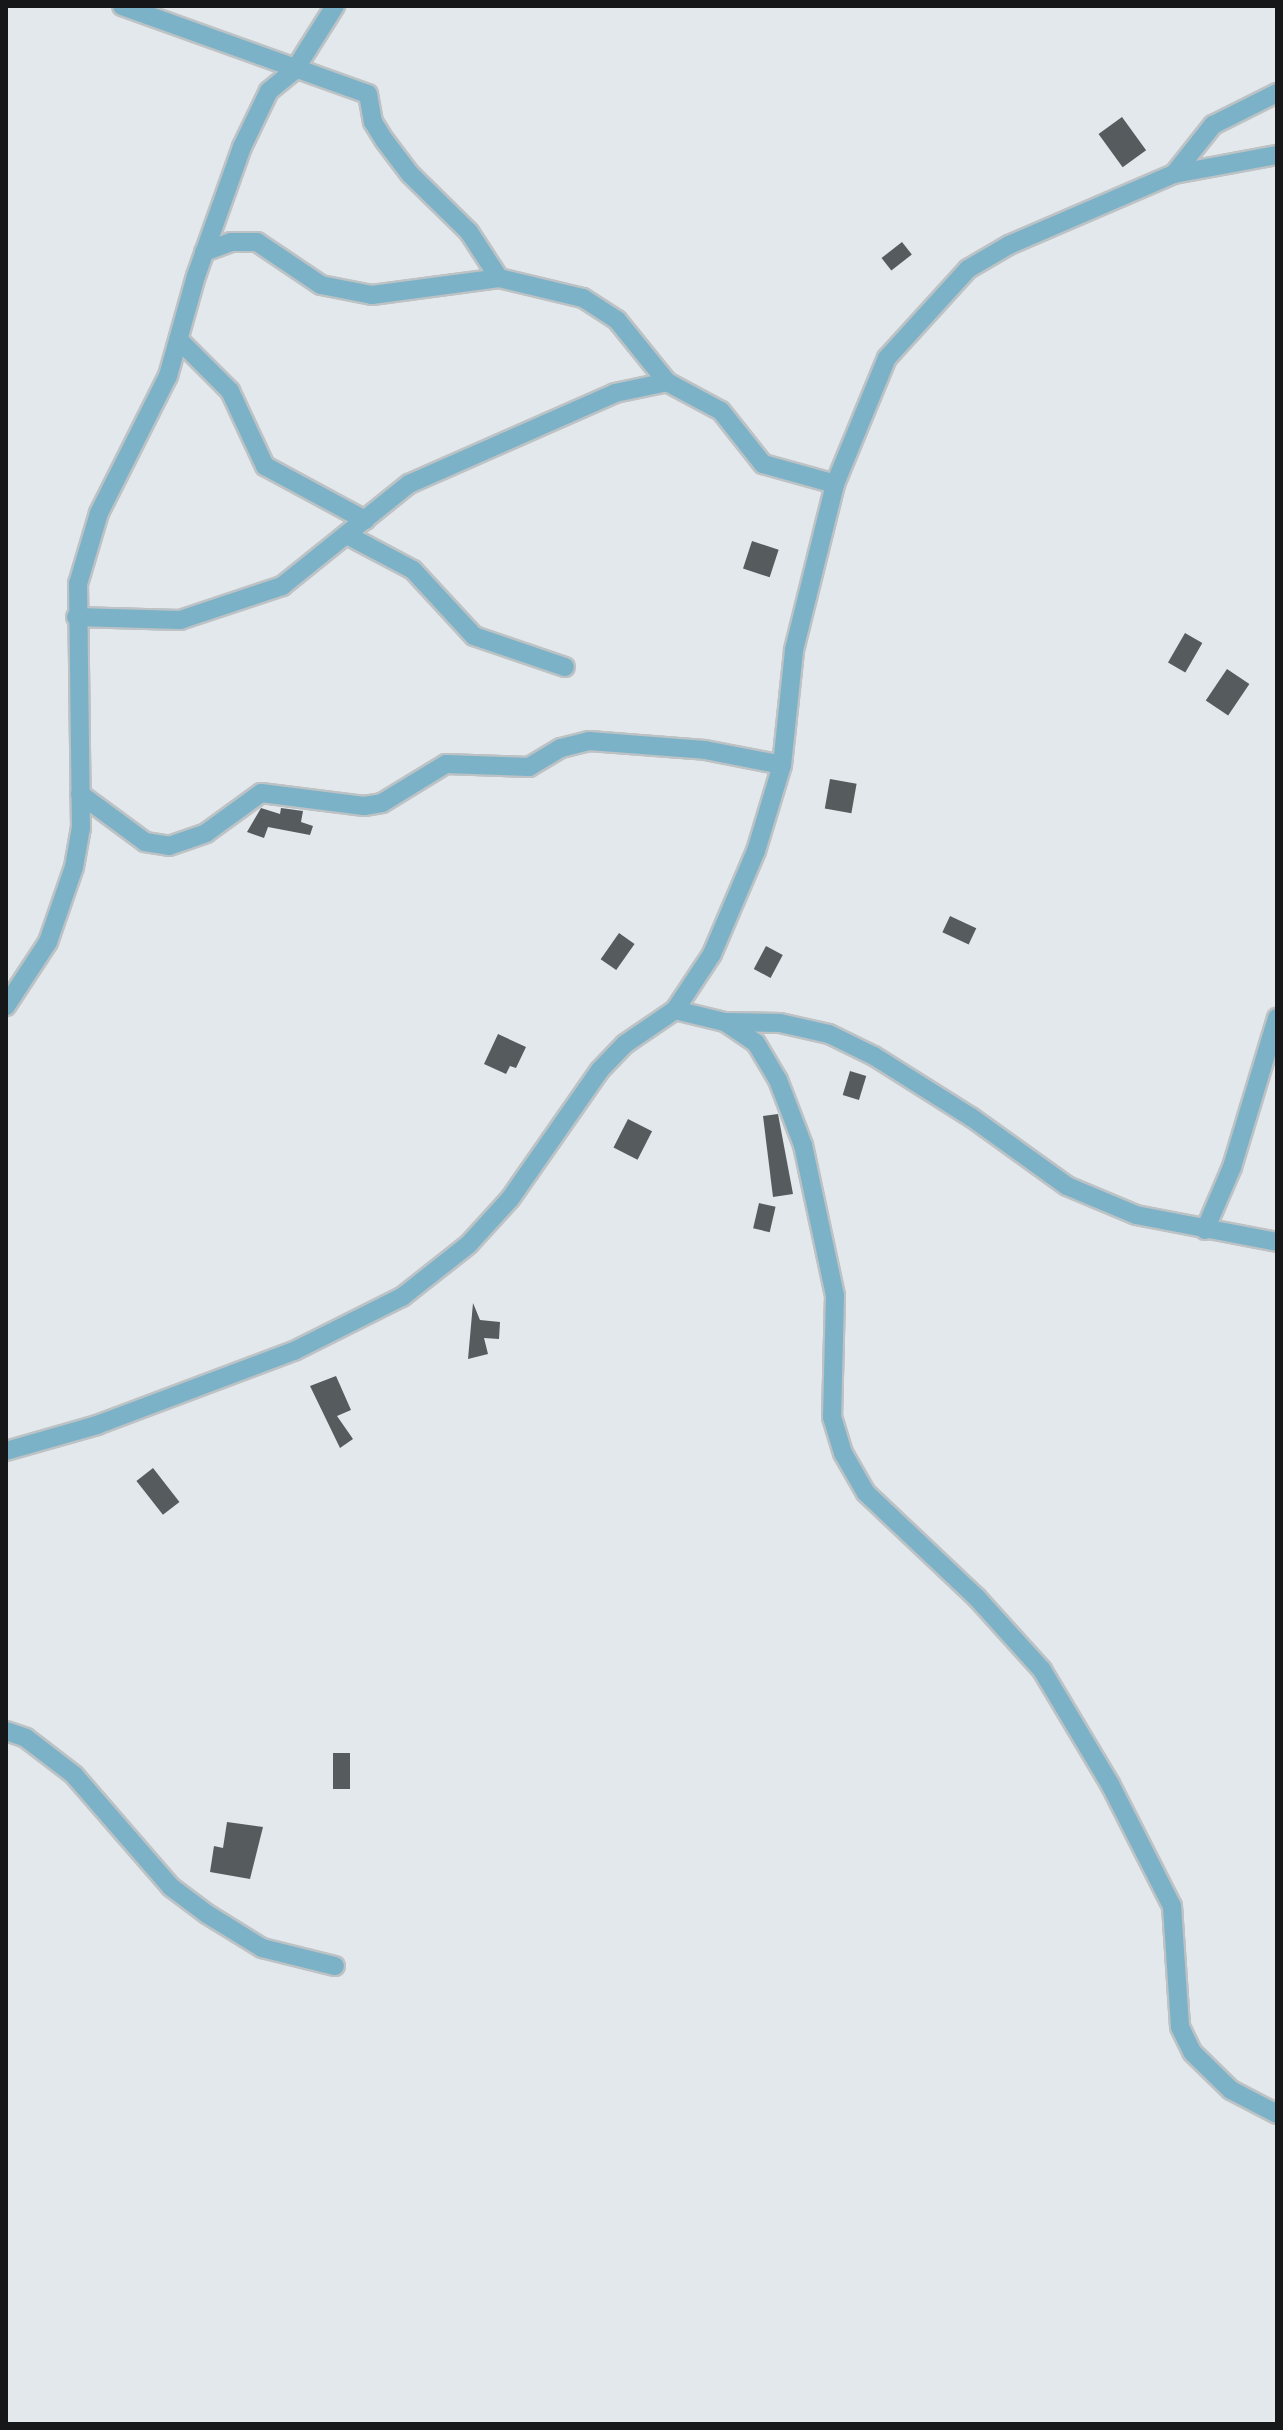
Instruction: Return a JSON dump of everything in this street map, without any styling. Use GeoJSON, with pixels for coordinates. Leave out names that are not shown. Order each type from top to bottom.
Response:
{"type":"FeatureCollection","features":[{"type":"Feature","properties":{"kind":"street"},"geometry":{"type":"LineString","coordinates":[[122,6],[294,71],[355,86],[368,94],[373,122],[385,141],[410,174],[469,232],[499,278]]}},
{"type":"Feature","properties":{"kind":"street"},"geometry":{"type":"LineString","coordinates":[[6,1006],[48,942],[65,901],[81,828],[76,617],[78,584],[99,513],[180,341],[204,252],[242,147],[269,91],[294,71],[335,6]]}},
{"type":"Feature","properties":{"kind":"street"},"geometry":{"type":"LineString","coordinates":[[1174,174],[1213,125],[1277,93]]}},
{"type":"Feature","properties":{"kind":"street"},"geometry":{"type":"LineString","coordinates":[[6,1451],[209,1385],[294,1351],[402,1297],[441,1270],[510,1199],[600,1070],[625,1044],[675,1010],[712,954],[756,851],[782,765],[794,650],[835,484],[887,358],[968,269],[1009,245],[1174,174],[1277,155]]}},
{"type":"Feature","properties":{"kind":"street"},"geometry":{"type":"LineString","coordinates":[[204,252],[231,242],[257,242],[321,285],[372,295],[499,278],[599,305],[642,346],[667,382],[721,411],[763,464],[835,484]]}},
{"type":"Feature","properties":{"kind":"street"},"geometry":{"type":"LineString","coordinates":[[180,341],[230,391],[255,454],[265,466],[365,520]]}},
{"type":"Feature","properties":{"kind":"street"},"geometry":{"type":"LineString","coordinates":[[76,617],[156,620],[203,615],[282,586],[409,484],[615,393],[667,382]]}},
{"type":"Feature","properties":{"kind":"street"},"geometry":{"type":"LineString","coordinates":[[347,535],[413,570],[474,636],[565,667]]}},
{"type":"Feature","properties":{"kind":"street"},"geometry":{"type":"LineString","coordinates":[[80,794],[145,842],[169,846],[206,833],[261,793],[364,806],[382,803],[446,764],[529,767],[561,748],[589,741],[705,750],[782,765]]}},
{"type":"Feature","properties":{"kind":"street"},"geometry":{"type":"LineString","coordinates":[[675,1010],[725,1022],[780,1023],[829,1034],[874,1056],[971,1117],[1067,1186],[1136,1215],[1277,1242]]}},
{"type":"Feature","properties":{"kind":"street"},"geometry":{"type":"LineString","coordinates":[[1205,1230],[1232,1167],[1277,1018]]}},
{"type":"Feature","properties":{"kind":"street"},"geometry":{"type":"LineString","coordinates":[[725,1022],[756,1043],[768,1059],[803,1145],[835,1296],[832,1417],[843,1453],[866,1493],[977,1598],[1042,1670],[1110,1784],[1172,1906],[1180,2027],[1192,2052],[1231,2090],[1277,2114]]}},
{"type":"Feature","properties":{"kind":"street"},"geometry":{"type":"LineString","coordinates":[[6,1731],[26,1738],[74,1775],[171,1887],[207,1914],[262,1948],[335,1966]]}},
{"type":"Feature","properties":{"kind":"building"},"geometry":{"type":"Polygon","coordinates":[[[1122,117],[1146,150],[1123,167],[1099,134],[1122,117]]]}},
{"type":"Feature","properties":{"kind":"building"},"geometry":{"type":"Polygon","coordinates":[[[902,242],[912,255],[891,271],[882,258],[902,242]]]}},
{"type":"Feature","properties":{"kind":"building"},"geometry":{"type":"Polygon","coordinates":[[[752,541],[779,550],[770,577],[743,569],[752,541]]]}},
{"type":"Feature","properties":{"kind":"building"},"geometry":{"type":"Polygon","coordinates":[[[1185,633],[1202,643],[1185,672],[1168,662],[1185,633]]]}},
{"type":"Feature","properties":{"kind":"building"},"geometry":{"type":"Polygon","coordinates":[[[1227,669],[1249,684],[1228,716],[1206,701],[1227,669]]]}},
{"type":"Feature","properties":{"kind":"building"},"geometry":{"type":"Polygon","coordinates":[[[830,779],[857,784],[851,813],[825,809],[830,779]]]}},
{"type":"Feature","properties":{"kind":"building"},"geometry":{"type":"Polygon","coordinates":[[[261,808],[280,814],[281,808],[303,811],[301,822],[313,826],[310,835],[268,827],[264,838],[247,832],[261,808]]]}},
{"type":"Feature","properties":{"kind":"building"},"geometry":{"type":"Polygon","coordinates":[[[950,916],[976,928],[969,945],[942,932],[950,916]]]}},
{"type":"Feature","properties":{"kind":"building"},"geometry":{"type":"Polygon","coordinates":[[[619,933],[635,944],[616,970],[601,959],[619,933]]]}},
{"type":"Feature","properties":{"kind":"building"},"geometry":{"type":"Polygon","coordinates":[[[766,946],[783,955],[771,978],[754,969],[766,946]]]}},
{"type":"Feature","properties":{"kind":"building"},"geometry":{"type":"Polygon","coordinates":[[[498,1034],[526,1047],[516,1068],[510,1066],[506,1074],[484,1064],[498,1034]]]}},
{"type":"Feature","properties":{"kind":"building"},"geometry":{"type":"Polygon","coordinates":[[[850,1071],[866,1076],[859,1100],[843,1095],[850,1071]]]}},
{"type":"Feature","properties":{"kind":"building"},"geometry":{"type":"Polygon","coordinates":[[[778,1114],[793,1194],[773,1197],[763,1116],[778,1114]]]}},
{"type":"Feature","properties":{"kind":"building"},"geometry":{"type":"Polygon","coordinates":[[[628,1119],[652,1131],[638,1160],[613,1148],[628,1119]]]}},
{"type":"Feature","properties":{"kind":"building"},"geometry":{"type":"Polygon","coordinates":[[[759,1203],[776,1207],[770,1232],[753,1228],[759,1203]]]}},
{"type":"Feature","properties":{"kind":"building"},"geometry":{"type":"Polygon","coordinates":[[[473,1303],[480,1320],[500,1322],[499,1339],[484,1338],[488,1354],[468,1359],[473,1303]]]}},
{"type":"Feature","properties":{"kind":"building"},"geometry":{"type":"Polygon","coordinates":[[[336,1376],[351,1410],[337,1416],[353,1439],[340,1448],[310,1386],[336,1376]]]}},
{"type":"Feature","properties":{"kind":"building"},"geometry":{"type":"Polygon","coordinates":[[[153,1468],[179,1502],[163,1515],[136,1481],[153,1468]]]}},
{"type":"Feature","properties":{"kind":"building"},"geometry":{"type":"Polygon","coordinates":[[[333,1753],[350,1753],[350,1789],[333,1789],[333,1753]]]}},
{"type":"Feature","properties":{"kind":"building"},"geometry":{"type":"Polygon","coordinates":[[[227,1822],[263,1827],[250,1879],[210,1872],[214,1846],[223,1848],[227,1822]]]}}]}
